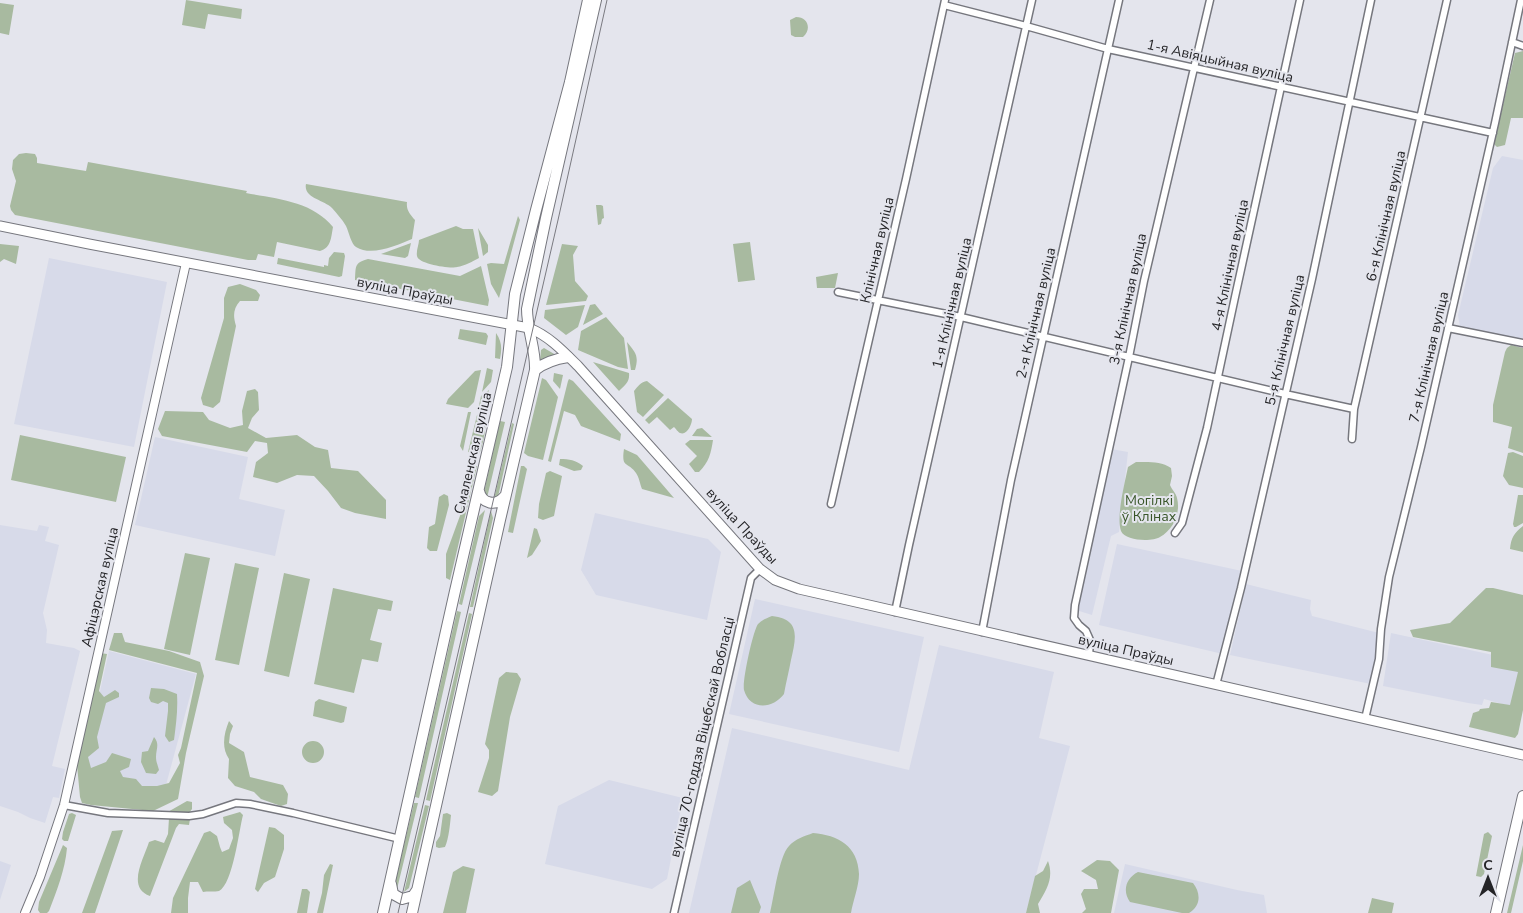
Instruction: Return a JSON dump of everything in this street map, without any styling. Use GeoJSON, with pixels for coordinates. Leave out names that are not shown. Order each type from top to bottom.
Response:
{"type":"FeatureCollection","features":[{"type":"Feature","properties":{"kind":"main road","name":"Смаленская вуліца"},"geometry":{"type":"LineString","coordinates":[[384,911],[507,367],[515,294],[570,82],[588,0]]}},
{"type":"Feature","properties":{"kind":"main road"},"geometry":{"type":"LineString","coordinates":[[411,913],[535,370],[527,309],[596,0]]}},
{"type":"Feature","properties":{"kind":"main road","name":"вуліца Праўды"},"geometry":{"type":"LineString","coordinates":[[0,226],[529,328],[548,338],[568,357],[699,499],[760,569],[775,580],[799,589],[1523,755]]}},
{"type":"Feature","properties":{"kind":"main road"},"geometry":{"type":"LineString","coordinates":[[535,370],[552,360],[568,357]]}},
{"type":"Feature","properties":{"kind":"main road"},"geometry":{"type":"LineString","coordinates":[[479,490],[481,497],[490,503],[497,503],[505,496]]}},
{"type":"Feature","properties":{"kind":"main road"},"geometry":{"type":"LineString","coordinates":[[473,513],[482,508],[489,508],[497,514],[500,520]]}},
{"type":"Feature","properties":{"kind":"main road"},"geometry":{"type":"LineString","coordinates":[[1496,913],[1523,796]]}},
{"type":"Feature","properties":{"kind":"main road"},"geometry":{"type":"LineString","coordinates":[[391,883],[393,894],[399,898],[410,898],[417,890]]}},
{"type":"Feature","properties":{"kind":"main road"},"geometry":{"type":"LineString","coordinates":[[384,911],[389,905],[398,903],[404,905],[411,913]]}},
{"type":"Feature","properties":{"kind":"street","name":"1-я Клінічная вуліца"},"geometry":{"type":"LineString","coordinates":[[895,612],[1032,0]]}},
{"type":"Feature","properties":{"kind":"street","name":"2-я Клінічная вуліца"},"geometry":{"type":"LineString","coordinates":[[982,632],[1010,489],[1119,0]]}},
{"type":"Feature","properties":{"kind":"street","name":"3-я Клінічная вуліца"},"geometry":{"type":"LineString","coordinates":[[1089,656],[1090,640],[1086,631],[1074,618],[1075,605],[1144,281],[1210,0]]}},
{"type":"Feature","properties":{"kind":"street","name":"4-я Клінічная вуліца"},"geometry":{"type":"LineString","coordinates":[[1176,533],[1182,523],[1208,428],[1234,297],[1300,0]]}},
{"type":"Feature","properties":{"kind":"street","name":"5-я Клінічная вуліца"},"geometry":{"type":"LineString","coordinates":[[1216,685],[1241,588],[1312,279],[1371,0]]}},
{"type":"Feature","properties":{"kind":"street","name":"6-я Клінічная вуліца"},"geometry":{"type":"LineString","coordinates":[[1352,439],[1354,409],[1447,0]]}},
{"type":"Feature","properties":{"kind":"street","name":"7-я Клінічная вуліца"},"geometry":{"type":"LineString","coordinates":[[1365,719],[1380,659],[1381,629],[1389,577],[1493,134],[1521,0]]}},
{"type":"Feature","properties":{"kind":"street","name":"1-я Авіяцыйная вуліца"},"geometry":{"type":"LineString","coordinates":[[944,3],[1108,49],[1493,134]]}},
{"type":"Feature","properties":{"kind":"street","name":"Клінічная вуліца"},"geometry":{"type":"LineString","coordinates":[[831,504],[944,3]]}},
{"type":"Feature","properties":{"kind":"street"},"geometry":{"type":"LineString","coordinates":[[1512,42],[1523,46]]}},
{"type":"Feature","properties":{"kind":"street","name":"Афіцэрская вуліца"},"geometry":{"type":"LineString","coordinates":[[25,913],[40,877],[64,805],[186,263]]}},
{"type":"Feature","properties":{"kind":"street"},"geometry":{"type":"LineString","coordinates":[[838,292],[962,317],[1354,409]]}},
{"type":"Feature","properties":{"kind":"street"},"geometry":{"type":"LineString","coordinates":[[1448,328],[1523,343]]}},
{"type":"Feature","properties":{"kind":"street","name":"вуліца 70-годдзя Віцебскай Вобласці"},"geometry":{"type":"LineString","coordinates":[[674,913],[752,578],[760,569]]}},
{"type":"Feature","properties":{"kind":"street"},"geometry":{"type":"LineString","coordinates":[[64,805],[108,813],[190,816],[203,814],[236,803],[293,813],[400,838]]}},
{"type":"Feature","properties":{"kind":"shaded area"},"geometry":{"type":"Polygon","coordinates":[[[1502,156],[1523,160],[1523,340],[1460,327],[1458,315],[1493,168],[1502,156]]]}},
{"type":"Feature","properties":{"kind":"shaded area"},"geometry":{"type":"Polygon","coordinates":[[[49,258],[167,282],[134,447],[14,424],[49,258]]]}},
{"type":"Feature","properties":{"kind":"shaded area"},"geometry":{"type":"Polygon","coordinates":[[[155,437],[248,457],[239,499],[285,510],[275,556],[135,525],[155,437]]]}},
{"type":"Feature","properties":{"kind":"shaded area"},"geometry":{"type":"Polygon","coordinates":[[[1111,449],[1128,452],[1119,532],[1111,536],[1092,615],[1076,610],[1111,449]]]}},
{"type":"Feature","properties":{"kind":"shaded area"},"geometry":{"type":"Polygon","coordinates":[[[595,513],[708,539],[721,552],[707,620],[596,595],[581,570],[595,513]]]}},
{"type":"Feature","properties":{"kind":"shaded area"},"geometry":{"type":"Polygon","coordinates":[[[0,525],[37,531],[39,525],[49,527],[45,541],[59,545],[43,613],[47,630],[46,643],[74,648],[80,651],[52,766],[65,769],[59,798],[53,797],[45,823],[0,806],[0,525]]]}},
{"type":"Feature","properties":{"kind":"shaded area"},"geometry":{"type":"Polygon","coordinates":[[[1117,544],[1242,571],[1223,654],[1099,625],[1117,544]]]}},
{"type":"Feature","properties":{"kind":"shaded area"},"geometry":{"type":"Polygon","coordinates":[[[1246,584],[1311,600],[1310,609],[1312,616],[1379,633],[1378,654],[1371,684],[1230,655],[1246,584]]]}},
{"type":"Feature","properties":{"kind":"shaded area"},"geometry":{"type":"Polygon","coordinates":[[[755,599],[924,637],[899,752],[729,714],[755,599]]]}},
{"type":"Feature","properties":{"kind":"shaded area"},"geometry":{"type":"Polygon","coordinates":[[[1523,615],[1517,708],[1484,699],[1482,705],[1383,686],[1391,633],[1493,655],[1523,615]]]}},
{"type":"Feature","properties":{"kind":"shaded area"},"geometry":{"type":"Polygon","coordinates":[[[939,645],[1054,672],[1039,738],[1070,746],[1026,913],[689,913],[732,728],[909,770],[939,645]]]}},
{"type":"Feature","properties":{"kind":"shaded area"},"geometry":{"type":"Polygon","coordinates":[[[109,651],[196,674],[163,796],[81,776],[109,651]]]}},
{"type":"Feature","properties":{"kind":"shaded area"},"geometry":{"type":"Polygon","coordinates":[[[609,780],[683,798],[667,879],[652,889],[545,864],[558,806],[609,780]]]}},
{"type":"Feature","properties":{"kind":"shaded area"},"geometry":{"type":"Polygon","coordinates":[[[0,861],[11,865],[0,900],[0,861]]]}},
{"type":"Feature","properties":{"kind":"shaded area"},"geometry":{"type":"Polygon","coordinates":[[[1125,864],[1264,895],[1267,913],[1114,913],[1125,864]]]}},
{"type":"Feature","properties":{"kind":"green space"},"geometry":{"type":"Polygon","coordinates":[[[186,0],[242,9],[241,19],[208,14],[205,29],[182,25],[186,0]]]}},
{"type":"Feature","properties":{"kind":"green space"},"geometry":{"type":"Polygon","coordinates":[[[0,3],[14,5],[9,35],[0,33],[0,3]]]}},
{"type":"Feature","properties":{"kind":"green space"},"geometry":{"type":"Polygon","coordinates":[[[796,17],[806,21],[808,27],[803,37],[791,35],[790,20],[796,17]]]}},
{"type":"Feature","properties":{"kind":"green space"},"geometry":{"type":"Polygon","coordinates":[[[1523,51],[1523,118],[1511,118],[1505,145],[1497,147],[1494,144],[1515,53],[1523,51]]]}},
{"type":"Feature","properties":{"kind":"green space"},"geometry":{"type":"Polygon","coordinates":[[[19,154],[35,154],[37,163],[86,171],[88,162],[247,191],[246,193],[293,202],[325,218],[333,227],[331,239],[326,248],[320,251],[277,242],[274,257],[258,254],[256,260],[248,260],[15,215],[10,206],[16,181],[12,169],[13,160],[19,154]]]}},
{"type":"Feature","properties":{"kind":"green space"},"geometry":{"type":"Polygon","coordinates":[[[306,184],[407,202],[408,210],[415,220],[412,239],[392,247],[377,250],[362,250],[356,247],[341,219],[332,208],[308,193],[306,184]]]}},
{"type":"Feature","properties":{"kind":"green space"},"geometry":{"type":"Polygon","coordinates":[[[596,205],[603,206],[604,218],[601,224],[598,225],[596,205]]]}},
{"type":"Feature","properties":{"kind":"green space"},"geometry":{"type":"Polygon","coordinates":[[[518,216],[520,220],[499,298],[491,284],[487,264],[504,264],[518,216]]]}},
{"type":"Feature","properties":{"kind":"green space"},"geometry":{"type":"Polygon","coordinates":[[[456,226],[463,229],[473,229],[479,258],[463,266],[453,267],[442,267],[419,259],[417,254],[419,240],[456,226]]]}},
{"type":"Feature","properties":{"kind":"green space"},"geometry":{"type":"Polygon","coordinates":[[[478,228],[488,245],[488,252],[483,256],[478,228]]]}},
{"type":"Feature","properties":{"kind":"green space"},"geometry":{"type":"Polygon","coordinates":[[[750,242],[755,280],[738,282],[733,244],[750,242]]]}},
{"type":"Feature","properties":{"kind":"green space"},"geometry":{"type":"Polygon","coordinates":[[[411,243],[408,256],[405,258],[381,254],[411,243]]]}},
{"type":"Feature","properties":{"kind":"green space"},"geometry":{"type":"Polygon","coordinates":[[[0,244],[19,246],[16,264],[4,259],[0,262],[0,244]]]}},
{"type":"Feature","properties":{"kind":"green space"},"geometry":{"type":"Polygon","coordinates":[[[562,244],[578,246],[573,255],[575,281],[588,296],[586,301],[546,305],[562,244]]]}},
{"type":"Feature","properties":{"kind":"green space"},"geometry":{"type":"Polygon","coordinates":[[[334,252],[344,253],[345,256],[342,276],[339,277],[277,264],[278,258],[324,267],[324,265],[328,266],[329,258],[334,252]]]}},
{"type":"Feature","properties":{"kind":"green space"},"geometry":{"type":"Polygon","coordinates":[[[368,259],[460,276],[481,266],[489,300],[488,306],[355,280],[355,271],[358,264],[368,259]]]}},
{"type":"Feature","properties":{"kind":"green space"},"geometry":{"type":"Polygon","coordinates":[[[838,273],[835,288],[817,288],[816,277],[838,273]]]}},
{"type":"Feature","properties":{"kind":"green space"},"geometry":{"type":"Polygon","coordinates":[[[240,284],[256,290],[260,295],[258,301],[240,301],[236,307],[234,316],[236,326],[220,402],[213,408],[203,405],[201,398],[224,318],[224,298],[228,287],[240,284]]]}},
{"type":"Feature","properties":{"kind":"green space"},"geometry":{"type":"Polygon","coordinates":[[[595,304],[603,314],[583,325],[590,305],[595,304]]]}},
{"type":"Feature","properties":{"kind":"green space"},"geometry":{"type":"Polygon","coordinates":[[[585,305],[578,327],[566,335],[544,318],[545,310],[585,305]]]}},
{"type":"Feature","properties":{"kind":"green space"},"geometry":{"type":"Polygon","coordinates":[[[606,317],[624,338],[628,369],[618,367],[578,350],[581,331],[606,317]]]}},
{"type":"Feature","properties":{"kind":"green space"},"geometry":{"type":"Polygon","coordinates":[[[460,329],[486,333],[488,336],[486,345],[458,339],[460,329]]]}},
{"type":"Feature","properties":{"kind":"green space"},"geometry":{"type":"Polygon","coordinates":[[[496,333],[501,345],[500,359],[495,358],[496,333]]]}},
{"type":"Feature","properties":{"kind":"green space"},"geometry":{"type":"Polygon","coordinates":[[[627,342],[636,355],[635,370],[631,370],[627,342]]]}},
{"type":"Feature","properties":{"kind":"green space"},"geometry":{"type":"Polygon","coordinates":[[[1511,345],[1523,348],[1523,453],[1508,448],[1512,427],[1493,422],[1493,405],[1505,352],[1511,345]]]}},
{"type":"Feature","properties":{"kind":"green space"},"geometry":{"type":"Polygon","coordinates":[[[544,348],[556,355],[540,361],[541,350],[544,348]]]}},
{"type":"Feature","properties":{"kind":"green space"},"geometry":{"type":"Polygon","coordinates":[[[593,362],[629,373],[628,381],[619,391],[593,362]]]}},
{"type":"Feature","properties":{"kind":"green space"},"geometry":{"type":"Polygon","coordinates":[[[487,368],[493,370],[491,382],[482,392],[487,368]]]}},
{"type":"Feature","properties":{"kind":"green space"},"geometry":{"type":"Polygon","coordinates":[[[481,370],[474,402],[468,408],[446,404],[448,399],[475,371],[481,370]]]}},
{"type":"Feature","properties":{"kind":"green space"},"geometry":{"type":"Polygon","coordinates":[[[554,373],[563,375],[560,389],[553,381],[554,373]]]}},
{"type":"Feature","properties":{"kind":"green space"},"geometry":{"type":"Polygon","coordinates":[[[542,378],[546,380],[558,397],[543,460],[524,453],[542,378]]]}},
{"type":"Feature","properties":{"kind":"green space"},"geometry":{"type":"Polygon","coordinates":[[[569,379],[573,381],[621,434],[620,441],[581,426],[575,415],[564,411],[551,462],[548,461],[569,379]]]}},
{"type":"Feature","properties":{"kind":"green space"},"geometry":{"type":"Polygon","coordinates":[[[647,381],[664,395],[643,417],[637,412],[634,391],[641,383],[647,381]]]}},
{"type":"Feature","properties":{"kind":"green space"},"geometry":{"type":"Polygon","coordinates":[[[255,389],[258,392],[259,410],[252,418],[248,428],[266,438],[297,435],[315,447],[328,450],[331,468],[358,471],[386,500],[386,519],[355,513],[341,508],[314,476],[297,475],[277,483],[253,477],[256,462],[268,453],[267,443],[255,441],[247,452],[162,436],[158,429],[165,411],[203,412],[209,420],[230,428],[243,425],[242,411],[247,391],[255,389]]]}},
{"type":"Feature","properties":{"kind":"green space"},"geometry":{"type":"Polygon","coordinates":[[[489,390],[485,412],[478,410],[481,396],[489,390]]]}},
{"type":"Feature","properties":{"kind":"green space"},"geometry":{"type":"Polygon","coordinates":[[[668,398],[692,419],[685,433],[679,433],[674,427],[670,430],[657,417],[649,424],[645,420],[668,398]]]}},
{"type":"Feature","properties":{"kind":"green space"},"geometry":{"type":"Polygon","coordinates":[[[468,412],[471,412],[463,451],[460,446],[468,412]]]}},
{"type":"Feature","properties":{"kind":"green space"},"geometry":{"type":"Polygon","coordinates":[[[477,415],[486,416],[486,425],[480,452],[477,454],[468,452],[477,415]]]}},
{"type":"Feature","properties":{"kind":"green space"},"geometry":{"type":"Polygon","coordinates":[[[500,421],[505,422],[487,498],[484,492],[500,421]]]}},
{"type":"Feature","properties":{"kind":"green space"},"geometry":{"type":"Polygon","coordinates":[[[512,423],[514,424],[498,497],[494,499],[512,423]]]}},
{"type":"Feature","properties":{"kind":"green space"},"geometry":{"type":"Polygon","coordinates":[[[702,428],[712,437],[692,436],[697,429],[702,428]]]}},
{"type":"Feature","properties":{"kind":"green space"},"geometry":{"type":"Polygon","coordinates":[[[20,435],[126,457],[116,502],[11,480],[20,435]]]}},
{"type":"Feature","properties":{"kind":"green space"},"geometry":{"type":"Polygon","coordinates":[[[690,440],[713,440],[709,457],[699,472],[695,472],[689,464],[697,456],[685,444],[690,440]]]}},
{"type":"Feature","properties":{"kind":"green space"},"geometry":{"type":"Polygon","coordinates":[[[624,449],[637,455],[674,498],[642,489],[636,473],[623,460],[624,449]]]}},
{"type":"Feature","properties":{"kind":"green space"},"geometry":{"type":"Polygon","coordinates":[[[1513,452],[1523,456],[1523,488],[1509,485],[1503,476],[1508,453],[1513,452]]]}},
{"type":"Feature","properties":{"kind":"green space"},"geometry":{"type":"Polygon","coordinates":[[[560,459],[572,460],[583,466],[581,470],[574,471],[559,465],[560,459]]]}},
{"type":"Feature","properties":{"kind":"green space","name":"Могілкі ў Клінах"},"geometry":{"type":"Polygon","coordinates":[[[1136,462],[1159,463],[1171,468],[1170,485],[1177,498],[1177,515],[1169,530],[1156,539],[1133,539],[1121,531],[1120,508],[1128,467],[1136,462]]]}},
{"type":"Feature","properties":{"kind":"green space"},"geometry":{"type":"Polygon","coordinates":[[[469,466],[477,466],[450,580],[446,578],[446,554],[461,513],[462,482],[469,466]]]}},
{"type":"Feature","properties":{"kind":"green space"},"geometry":{"type":"Polygon","coordinates":[[[521,466],[527,469],[513,533],[508,532],[521,466]]]}},
{"type":"Feature","properties":{"kind":"green space"},"geometry":{"type":"Polygon","coordinates":[[[550,471],[562,476],[554,516],[543,520],[538,518],[539,504],[546,473],[550,471]]]}},
{"type":"Feature","properties":{"kind":"green space"},"geometry":{"type":"Polygon","coordinates":[[[444,494],[448,496],[449,505],[437,551],[430,551],[427,548],[429,527],[435,524],[439,497],[444,494]]]}},
{"type":"Feature","properties":{"kind":"green space"},"geometry":{"type":"Polygon","coordinates":[[[1518,495],[1523,495],[1523,523],[1514,527],[1513,524],[1518,495]]]}},
{"type":"Feature","properties":{"kind":"green space"},"geometry":{"type":"Polygon","coordinates":[[[485,510],[462,605],[459,604],[479,516],[485,510]]]}},
{"type":"Feature","properties":{"kind":"green space"},"geometry":{"type":"Polygon","coordinates":[[[491,511],[493,518],[473,607],[470,607],[491,511]]]}},
{"type":"Feature","properties":{"kind":"green space"},"geometry":{"type":"Polygon","coordinates":[[[1523,526],[1523,552],[1510,549],[1514,536],[1523,526]]]}},
{"type":"Feature","properties":{"kind":"green space"},"geometry":{"type":"Polygon","coordinates":[[[534,528],[537,529],[541,541],[532,555],[527,558],[534,528]]]}},
{"type":"Feature","properties":{"kind":"green space"},"geometry":{"type":"Polygon","coordinates":[[[185,553],[210,558],[190,655],[164,649],[185,553]]]}},
{"type":"Feature","properties":{"kind":"green space"},"geometry":{"type":"Polygon","coordinates":[[[235,563],[259,568],[239,665],[215,660],[235,563]]]}},
{"type":"Feature","properties":{"kind":"green space"},"geometry":{"type":"Polygon","coordinates":[[[284,573],[310,579],[289,677],[264,671],[284,573]]]}},
{"type":"Feature","properties":{"kind":"green space"},"geometry":{"type":"Polygon","coordinates":[[[333,588],[393,601],[391,611],[378,609],[370,640],[382,643],[378,662],[362,659],[354,693],[314,684],[333,588]]]}},
{"type":"Feature","properties":{"kind":"green space"},"geometry":{"type":"Polygon","coordinates":[[[1486,588],[1523,595],[1523,710],[1518,734],[1515,738],[1469,727],[1473,713],[1480,709],[1489,708],[1491,702],[1510,705],[1518,672],[1491,667],[1491,652],[1413,637],[1410,630],[1450,623],[1486,588]]]}},
{"type":"Feature","properties":{"kind":"green space"},"geometry":{"type":"Polygon","coordinates":[[[457,611],[461,612],[419,798],[415,797],[457,611]]]}},
{"type":"Feature","properties":{"kind":"green space"},"geometry":{"type":"Polygon","coordinates":[[[469,613],[472,614],[430,801],[426,800],[469,613]]]}},
{"type":"Feature","properties":{"kind":"green space"},"geometry":{"type":"Polygon","coordinates":[[[772,616],[788,621],[792,625],[795,637],[784,694],[774,703],[762,706],[751,702],[744,690],[744,685],[756,628],[758,624],[772,616]]]}},
{"type":"Feature","properties":{"kind":"green space"},"geometry":{"type":"Polygon","coordinates":[[[114,633],[122,633],[125,642],[169,651],[200,662],[204,676],[186,753],[178,799],[153,811],[82,803],[77,765],[95,687],[100,653],[107,654],[99,691],[104,697],[115,690],[119,693],[119,697],[106,703],[97,737],[99,748],[88,757],[91,768],[106,762],[112,753],[131,759],[129,767],[120,771],[123,777],[136,779],[142,786],[157,786],[169,783],[180,763],[178,755],[197,673],[109,650],[114,633]]]}},
{"type":"Feature","properties":{"kind":"green space"},"geometry":{"type":"Polygon","coordinates":[[[506,672],[517,673],[521,679],[510,717],[498,791],[492,796],[478,792],[489,758],[489,750],[485,744],[499,678],[506,672]]]}},
{"type":"Feature","properties":{"kind":"green space"},"geometry":{"type":"Polygon","coordinates":[[[151,688],[164,689],[177,694],[174,740],[169,742],[165,736],[168,703],[163,701],[158,704],[151,702],[149,698],[151,688]]]}},
{"type":"Feature","properties":{"kind":"green space"},"geometry":{"type":"Polygon","coordinates":[[[319,699],[347,707],[344,722],[341,723],[313,716],[315,702],[319,699]]]}},
{"type":"Feature","properties":{"kind":"green space"},"geometry":{"type":"Polygon","coordinates":[[[229,721],[233,726],[229,743],[244,752],[250,777],[283,785],[288,794],[287,804],[281,806],[261,799],[254,792],[235,786],[228,778],[229,759],[226,755],[224,740],[229,721]]]}},
{"type":"Feature","properties":{"kind":"green space"},"geometry":{"type":"Polygon","coordinates":[[[154,737],[157,744],[156,759],[159,770],[156,774],[146,773],[141,762],[142,752],[148,751],[154,737]]]}},
{"type":"Feature","properties":{"kind":"green space"},"geometry":{"type":"Polygon","coordinates":[[[313,741],[321,744],[324,752],[321,760],[313,763],[305,760],[302,752],[305,744],[313,741]]]}},
{"type":"Feature","properties":{"kind":"green space"},"geometry":{"type":"Polygon","coordinates":[[[187,801],[192,802],[192,809],[189,813],[166,813],[187,801]]]}},
{"type":"Feature","properties":{"kind":"green space"},"geometry":{"type":"Polygon","coordinates":[[[414,803],[418,803],[397,889],[395,883],[414,803]]]}},
{"type":"Feature","properties":{"kind":"green space"},"geometry":{"type":"Polygon","coordinates":[[[425,805],[429,806],[409,888],[404,892],[425,805]]]}},
{"type":"Feature","properties":{"kind":"green space"},"geometry":{"type":"Polygon","coordinates":[[[240,812],[243,815],[235,856],[224,886],[219,891],[203,892],[198,882],[190,882],[188,913],[171,913],[173,898],[204,833],[210,831],[217,836],[222,852],[229,849],[233,838],[232,830],[224,823],[223,817],[240,812]]]}},
{"type":"Feature","properties":{"kind":"green space"},"geometry":{"type":"Polygon","coordinates":[[[69,814],[76,815],[68,841],[64,841],[62,839],[63,832],[69,814]]]}},
{"type":"Feature","properties":{"kind":"green space"},"geometry":{"type":"Polygon","coordinates":[[[443,814],[451,815],[449,831],[445,847],[439,848],[436,847],[436,842],[440,836],[443,814]]]}},
{"type":"Feature","properties":{"kind":"green space"},"geometry":{"type":"Polygon","coordinates":[[[169,818],[190,819],[189,825],[179,824],[176,828],[150,896],[143,892],[139,886],[139,872],[149,842],[155,840],[164,843],[168,834],[169,818]]]}},
{"type":"Feature","properties":{"kind":"green space"},"geometry":{"type":"Polygon","coordinates":[[[269,827],[275,828],[284,835],[284,849],[275,877],[264,883],[258,892],[255,889],[269,827]]]}},
{"type":"Feature","properties":{"kind":"green space"},"geometry":{"type":"Polygon","coordinates":[[[123,830],[95,913],[82,913],[112,831],[123,830]]]}},
{"type":"Feature","properties":{"kind":"green space"},"geometry":{"type":"Polygon","coordinates":[[[1488,832],[1492,836],[1484,874],[1481,877],[1476,876],[1484,834],[1488,832]]]}},
{"type":"Feature","properties":{"kind":"green space"},"geometry":{"type":"Polygon","coordinates":[[[813,833],[838,839],[851,849],[855,856],[858,864],[859,879],[851,913],[770,913],[785,851],[794,841],[813,833]]]}},
{"type":"Feature","properties":{"kind":"green space"},"geometry":{"type":"Polygon","coordinates":[[[63,845],[67,848],[58,888],[49,911],[47,913],[40,913],[38,910],[39,902],[63,845]]]}},
{"type":"Feature","properties":{"kind":"green space"},"geometry":{"type":"Polygon","coordinates":[[[1523,845],[1523,861],[1511,913],[1507,913],[1523,845]]]}},
{"type":"Feature","properties":{"kind":"green space"},"geometry":{"type":"Polygon","coordinates":[[[1097,860],[1110,861],[1119,870],[1111,913],[1082,913],[1086,909],[1081,894],[1084,889],[1098,889],[1096,880],[1081,871],[1097,860]]]}},
{"type":"Feature","properties":{"kind":"green space"},"geometry":{"type":"Polygon","coordinates":[[[1048,861],[1050,878],[1038,904],[1040,913],[1026,913],[1035,876],[1043,871],[1048,861]]]}},
{"type":"Feature","properties":{"kind":"green space"},"geometry":{"type":"Polygon","coordinates":[[[330,864],[333,865],[323,913],[317,913],[324,875],[330,864]]]}},
{"type":"Feature","properties":{"kind":"green space"},"geometry":{"type":"Polygon","coordinates":[[[463,866],[475,869],[466,913],[443,913],[453,872],[463,866]]]}},
{"type":"Feature","properties":{"kind":"green space"},"geometry":{"type":"Polygon","coordinates":[[[1138,872],[1193,883],[1198,895],[1196,907],[1189,913],[1182,913],[1130,902],[1126,894],[1126,885],[1138,872]]]}},
{"type":"Feature","properties":{"kind":"green space"},"geometry":{"type":"Polygon","coordinates":[[[750,880],[761,907],[759,913],[731,913],[737,888],[750,880]]]}},
{"type":"Feature","properties":{"kind":"green space"},"geometry":{"type":"Polygon","coordinates":[[[302,889],[307,889],[310,892],[307,913],[297,913],[302,889]]]}},
{"type":"Feature","properties":{"kind":"green space"},"geometry":{"type":"Polygon","coordinates":[[[1372,898],[1394,903],[1392,913],[1368,913],[1372,898]]]}},
{"type":"Feature","properties":{"kind":"tram line"},"geometry":{"type":"LineString","coordinates":[[398,913],[607,0]]}}]}
